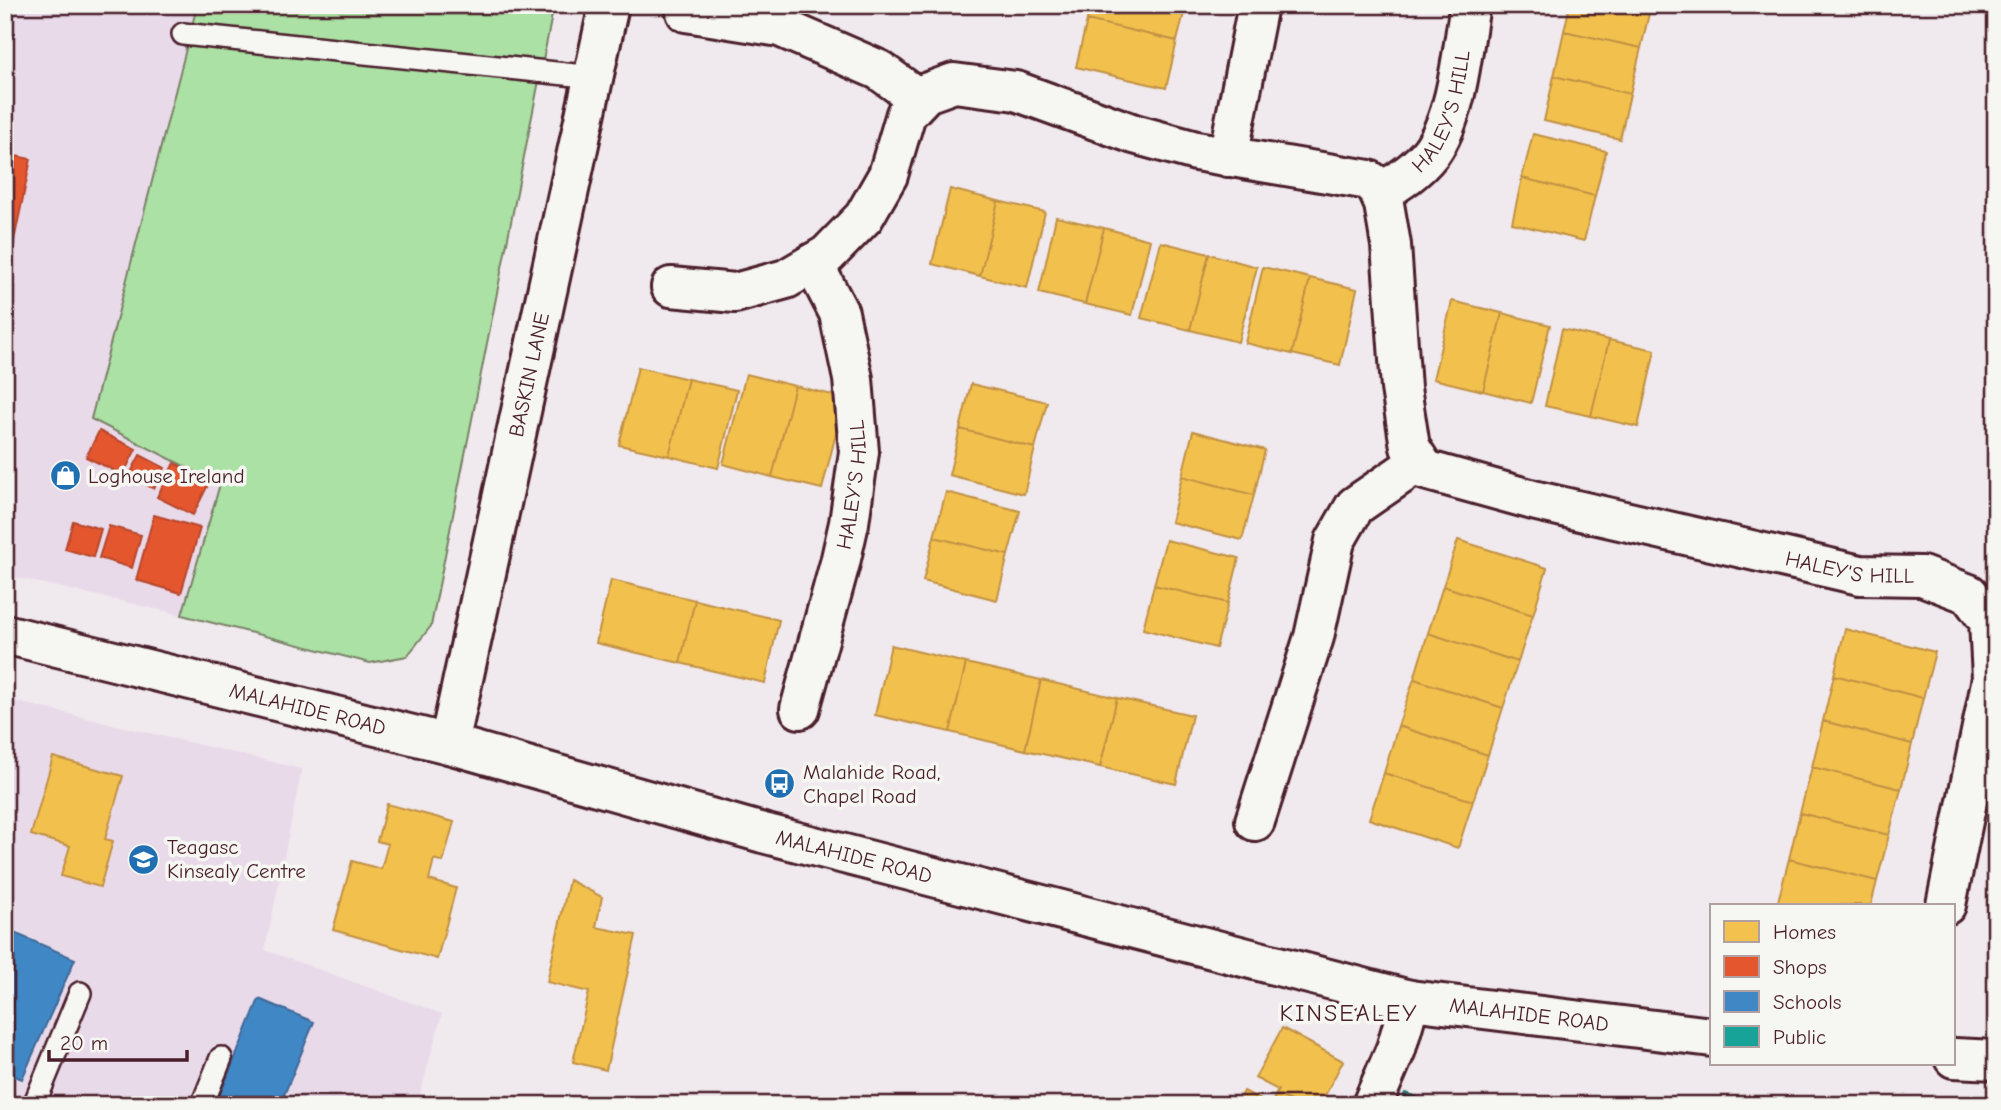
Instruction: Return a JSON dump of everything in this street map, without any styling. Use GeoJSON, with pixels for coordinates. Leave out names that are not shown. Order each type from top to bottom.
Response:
{"type":"FeatureCollection","features":[{"type":"Feature","properties":{"kind":"street","name":"BASKIN LANE"},"geometry":{"type":"LineString","coordinates":[[449,744],[609,5]]}},
{"type":"Feature","properties":{"kind":"street"},"geometry":{"type":"LineString","coordinates":[[1228,157],[1258,5]]}},
{"type":"Feature","properties":{"kind":"street","name":"HALEY'S HILL"},"geometry":{"type":"LineString","coordinates":[[1380,193],[1410,174],[1431,152],[1446,124],[1471,5]]}},
{"type":"Feature","properties":{"kind":"street"},"geometry":{"type":"LineString","coordinates":[[686,12],[780,27],[879,70],[919,99]]}},
{"type":"Feature","properties":{"kind":"street"},"geometry":{"type":"LineString","coordinates":[[671,287],[735,293],[786,279],[827,255],[864,217],[888,175],[906,114],[926,93],[954,83],[1005,89],[1134,134],[1228,157],[1369,180],[1376,184],[1384,204],[1391,245],[1403,400],[1410,447],[1419,462],[1355,506],[1335,541],[1314,637],[1255,821]]}},
{"type":"Feature","properties":{"kind":"street","name":"HALEY'S HILL"},"geometry":{"type":"LineString","coordinates":[[800,709],[840,563],[849,523],[859,452],[853,379],[839,313],[813,263]]}},
{"type":"Feature","properties":{"kind":"street","name":"HALEY'S HILL"},"geometry":{"type":"LineString","coordinates":[[1419,462],[1425,470],[1537,501],[1860,575],[1922,576],[1969,594],[1989,621],[1992,678],[1946,904]]}},
{"type":"Feature","properties":{"kind":"street","name":"MALAHIDE ROAD"},"geometry":{"type":"LineString","coordinates":[[5,634],[449,744],[763,833],[1410,1000],[1710,1037]]}},
{"type":"Feature","properties":{"kind":"street"},"geometry":{"type":"LineString","coordinates":[[1371,1105],[1396,1049],[1410,1000]]}},
{"type":"Feature","properties":{"kind":"street"},"geometry":{"type":"LineString","coordinates":[[1955,1058],[1996,1059]]}},
{"type":"Feature","properties":{"kind":"lane"},"geometry":{"type":"LineString","coordinates":[[183,34],[594,77]]}},
{"type":"Feature","properties":{"kind":"lane"},"geometry":{"type":"LineString","coordinates":[[34,1105],[79,993]]}},
{"type":"Feature","properties":{"kind":"lane"},"geometry":{"type":"LineString","coordinates":[[202,1105],[221,1058]]}},
{"type":"Feature","properties":{"kind":"shaded area"},"geometry":{"type":"Polygon","coordinates":[[[5,5],[179,5],[196,9],[91,418],[220,484],[182,615],[5,575],[5,5]]]}},
{"type":"Feature","properties":{"kind":"shaded area","name":"Teagasc Kinsealy Centre"},"geometry":{"type":"Polygon","coordinates":[[[5,699],[302,769],[265,950],[442,1014],[417,1105],[5,1105],[5,699]]]}},
{"type":"Feature","properties":{"kind":"green space"},"geometry":{"type":"Polygon","coordinates":[[[179,5],[554,5],[431,626],[407,656],[370,663],[182,615],[220,484],[91,419],[196,10],[179,5]]]}},
{"type":"Feature","properties":{"kind":"building: Homes"},"geometry":{"type":"Polygon","coordinates":[[[1090,5],[1186,5],[1177,41],[1087,20],[1090,5]]]}},
{"type":"Feature","properties":{"kind":"building: Homes"},"geometry":{"type":"Polygon","coordinates":[[[1570,5],[1651,5],[1641,48],[1564,31],[1570,5]]]}},
{"type":"Feature","properties":{"kind":"building: Homes"},"geometry":{"type":"Polygon","coordinates":[[[1087,20],[1177,41],[1166,88],[1076,67],[1087,20]]]}},
{"type":"Feature","properties":{"kind":"building: Homes"},"geometry":{"type":"Polygon","coordinates":[[[1564,31],[1641,48],[1630,94],[1554,76],[1564,31]]]}},
{"type":"Feature","properties":{"kind":"building: Homes"},"geometry":{"type":"Polygon","coordinates":[[[1554,76],[1630,94],[1620,139],[1544,121],[1554,76]]]}},
{"type":"Feature","properties":{"kind":"building: Homes"},"geometry":{"type":"Polygon","coordinates":[[[1533,134],[1606,151],[1595,196],[1522,178],[1533,134]]]}},
{"type":"Feature","properties":{"kind":"building: Homes"},"geometry":{"type":"Polygon","coordinates":[[[1522,178],[1595,196],[1584,241],[1512,223],[1522,178]]]}},
{"type":"Feature","properties":{"kind":"building: Homes"},"geometry":{"type":"Polygon","coordinates":[[[950,189],[998,201],[980,276],[932,264],[950,189]]]}},
{"type":"Feature","properties":{"kind":"building: Homes"},"geometry":{"type":"Polygon","coordinates":[[[998,201],[1045,212],[1027,288],[980,276],[998,201]]]}},
{"type":"Feature","properties":{"kind":"building: Homes"},"geometry":{"type":"Polygon","coordinates":[[[1056,217],[1104,228],[1085,304],[1039,293],[1056,217]]]}},
{"type":"Feature","properties":{"kind":"building: Homes"},"geometry":{"type":"Polygon","coordinates":[[[1104,228],[1150,240],[1132,315],[1085,304],[1104,228]]]}},
{"type":"Feature","properties":{"kind":"building: Homes"},"geometry":{"type":"Polygon","coordinates":[[[1161,242],[1209,254],[1190,330],[1141,318],[1161,242]]]}},
{"type":"Feature","properties":{"kind":"building: Homes"},"geometry":{"type":"Polygon","coordinates":[[[1209,254],[1257,267],[1238,342],[1190,330],[1209,254]]]}},
{"type":"Feature","properties":{"kind":"building: Homes"},"geometry":{"type":"Polygon","coordinates":[[[1263,267],[1310,278],[1292,354],[1245,343],[1263,267]]]}},
{"type":"Feature","properties":{"kind":"building: Homes"},"geometry":{"type":"Polygon","coordinates":[[[1310,278],[1357,289],[1340,365],[1292,354],[1310,278]]]}},
{"type":"Feature","properties":{"kind":"building: Homes"},"geometry":{"type":"Polygon","coordinates":[[[1452,301],[1502,313],[1483,391],[1433,379],[1452,301]]]}},
{"type":"Feature","properties":{"kind":"building: Homes"},"geometry":{"type":"Polygon","coordinates":[[[1502,313],[1550,325],[1531,403],[1483,391],[1502,313]]]}},
{"type":"Feature","properties":{"kind":"building: Homes"},"geometry":{"type":"Polygon","coordinates":[[[1562,329],[1609,340],[1591,416],[1545,406],[1562,329]]]}},
{"type":"Feature","properties":{"kind":"building: Homes"},"geometry":{"type":"Polygon","coordinates":[[[1609,340],[1655,350],[1638,427],[1591,416],[1609,340]]]}},
{"type":"Feature","properties":{"kind":"building: Homes"},"geometry":{"type":"Polygon","coordinates":[[[638,367],[688,379],[669,456],[619,445],[638,367]]]}},
{"type":"Feature","properties":{"kind":"building: Homes"},"geometry":{"type":"Polygon","coordinates":[[[746,374],[795,386],[772,477],[723,464],[746,374]]]}},
{"type":"Feature","properties":{"kind":"building: Homes"},"geometry":{"type":"Polygon","coordinates":[[[688,379],[737,390],[718,468],[669,456],[688,379]]]}},
{"type":"Feature","properties":{"kind":"building: Homes"},"geometry":{"type":"Polygon","coordinates":[[[971,384],[1047,402],[1035,448],[960,429],[971,384]]]}},
{"type":"Feature","properties":{"kind":"building: Homes"},"geometry":{"type":"Polygon","coordinates":[[[795,386],[845,398],[822,489],[772,477],[795,386]]]}},
{"type":"Feature","properties":{"kind":"building: Homes"},"geometry":{"type":"Polygon","coordinates":[[[960,429],[1035,448],[1024,494],[949,475],[960,429]]]}},
{"type":"Feature","properties":{"kind":"building: Homes"},"geometry":{"type":"Polygon","coordinates":[[[1193,431],[1265,450],[1254,495],[1182,476],[1193,431]]]}},
{"type":"Feature","properties":{"kind":"building: Homes"},"geometry":{"type":"Polygon","coordinates":[[[1182,476],[1254,495],[1242,540],[1171,522],[1182,476]]]}},
{"type":"Feature","properties":{"kind":"building: Homes"},"geometry":{"type":"Polygon","coordinates":[[[946,492],[1020,511],[1008,555],[934,537],[946,492]]]}},
{"type":"Feature","properties":{"kind":"building: Homes"},"geometry":{"type":"Polygon","coordinates":[[[934,537],[1008,555],[997,600],[923,581],[934,537]]]}},
{"type":"Feature","properties":{"kind":"building: Homes"},"geometry":{"type":"Polygon","coordinates":[[[1166,540],[1239,558],[1228,603],[1154,585],[1166,540]]]}},
{"type":"Feature","properties":{"kind":"building: Homes"},"geometry":{"type":"Polygon","coordinates":[[[1458,540],[1547,568],[1533,615],[1443,586],[1458,540]]]}},
{"type":"Feature","properties":{"kind":"building: Homes"},"geometry":{"type":"Polygon","coordinates":[[[611,580],[695,600],[680,663],[596,643],[611,580]]]}},
{"type":"Feature","properties":{"kind":"building: Homes"},"geometry":{"type":"Polygon","coordinates":[[[1154,585],[1228,603],[1216,648],[1143,629],[1154,585]]]}},
{"type":"Feature","properties":{"kind":"building: Homes"},"geometry":{"type":"Polygon","coordinates":[[[1443,586],[1533,615],[1518,662],[1428,633],[1443,586]]]}},
{"type":"Feature","properties":{"kind":"building: Homes"},"geometry":{"type":"Polygon","coordinates":[[[695,600],[779,620],[765,683],[680,663],[695,600]]]}},
{"type":"Feature","properties":{"kind":"building: Homes"},"geometry":{"type":"Polygon","coordinates":[[[1845,629],[1935,652],[1923,698],[1834,675],[1845,629]]]}},
{"type":"Feature","properties":{"kind":"building: Homes"},"geometry":{"type":"Polygon","coordinates":[[[1428,633],[1518,662],[1503,708],[1414,679],[1428,633]]]}},
{"type":"Feature","properties":{"kind":"building: Homes"},"geometry":{"type":"Polygon","coordinates":[[[891,645],[966,663],[950,732],[875,715],[891,645]]]}},
{"type":"Feature","properties":{"kind":"building: Homes"},"geometry":{"type":"Polygon","coordinates":[[[966,663],[1041,680],[1025,750],[950,732],[966,663]]]}},
{"type":"Feature","properties":{"kind":"building: Homes"},"geometry":{"type":"Polygon","coordinates":[[[1834,675],[1923,698],[1912,744],[1823,721],[1834,675]]]}},
{"type":"Feature","properties":{"kind":"building: Homes"},"geometry":{"type":"Polygon","coordinates":[[[1414,679],[1503,708],[1488,755],[1398,726],[1414,679]]]}},
{"type":"Feature","properties":{"kind":"building: Homes"},"geometry":{"type":"Polygon","coordinates":[[[1041,680],[1117,698],[1100,767],[1025,750],[1041,680]]]}},
{"type":"Feature","properties":{"kind":"building: Homes"},"geometry":{"type":"Polygon","coordinates":[[[1117,698],[1192,715],[1176,784],[1100,767],[1117,698]]]}},
{"type":"Feature","properties":{"kind":"building: Homes"},"geometry":{"type":"Polygon","coordinates":[[[1823,721],[1912,744],[1901,789],[1812,767],[1823,721]]]}},
{"type":"Feature","properties":{"kind":"building: Homes"},"geometry":{"type":"Polygon","coordinates":[[[1398,726],[1488,755],[1473,801],[1384,773],[1398,726]]]}},
{"type":"Feature","properties":{"kind":"building: Homes"},"geometry":{"type":"Polygon","coordinates":[[[53,757],[123,776],[105,839],[113,841],[100,887],[61,876],[70,846],[31,835],[53,757]]]}},
{"type":"Feature","properties":{"kind":"building: Homes"},"geometry":{"type":"Polygon","coordinates":[[[1812,767],[1901,789],[1889,835],[1800,813],[1812,767]]]}},
{"type":"Feature","properties":{"kind":"building: Homes"},"geometry":{"type":"Polygon","coordinates":[[[1384,773],[1473,801],[1458,848],[1369,819],[1384,773]]]}},
{"type":"Feature","properties":{"kind":"building: Homes"},"geometry":{"type":"Polygon","coordinates":[[[387,804],[454,822],[443,862],[434,859],[429,880],[456,888],[437,959],[333,930],[352,861],[381,869],[388,844],[377,841],[387,804]]]}},
{"type":"Feature","properties":{"kind":"building: Homes"},"geometry":{"type":"Polygon","coordinates":[[[1800,813],[1889,835],[1877,881],[1789,859],[1800,813]]]}},
{"type":"Feature","properties":{"kind":"building: Homes"},"geometry":{"type":"Polygon","coordinates":[[[1789,859],[1877,881],[1871,904],[1777,904],[1789,859]]]}},
{"type":"Feature","properties":{"kind":"building: Homes"},"geometry":{"type":"Polygon","coordinates":[[[569,880],[602,897],[596,927],[636,935],[606,1070],[573,1062],[589,992],[547,982],[569,880]]]}},
{"type":"Feature","properties":{"kind":"building: Homes"},"geometry":{"type":"Polygon","coordinates":[[[1282,1028],[1343,1061],[1320,1105],[1298,1105],[1276,1094],[1278,1090],[1255,1078],[1282,1028]]]}},
{"type":"Feature","properties":{"kind":"building: Homes"},"geometry":{"type":"Polygon","coordinates":[[[1244,1091],[1270,1105],[1237,1105],[1244,1091]]]}},
{"type":"Feature","properties":{"kind":"building: Homes"},"geometry":{"type":"Polygon","coordinates":[[[1276,1094],[1298,1105],[1271,1105],[1276,1094]]]}},
{"type":"Feature","properties":{"kind":"building: Shops"},"geometry":{"type":"Polygon","coordinates":[[[5,154],[31,159],[5,284],[5,154]]]}},
{"type":"Feature","properties":{"kind":"building: Shops"},"geometry":{"type":"Polygon","coordinates":[[[99,431],[136,449],[123,475],[86,457],[99,431]]]}},
{"type":"Feature","properties":{"kind":"building: Shops"},"geometry":{"type":"Polygon","coordinates":[[[140,455],[165,468],[154,489],[129,476],[140,455]]]}},
{"type":"Feature","properties":{"kind":"building: Shops"},"geometry":{"type":"Polygon","coordinates":[[[174,463],[210,481],[193,515],[157,497],[174,463]]]}},
{"type":"Feature","properties":{"kind":"building: Shops"},"geometry":{"type":"Polygon","coordinates":[[[154,515],[200,528],[181,593],[136,580],[154,515]]]}},
{"type":"Feature","properties":{"kind":"building: Shops"},"geometry":{"type":"Polygon","coordinates":[[[73,521],[101,529],[93,557],[65,549],[73,521]]]}},
{"type":"Feature","properties":{"kind":"building: Shops"},"geometry":{"type":"Polygon","coordinates":[[[109,526],[141,535],[132,568],[99,558],[109,526]]]}},
{"type":"Feature","properties":{"kind":"building: Schools"},"geometry":{"type":"Polygon","coordinates":[[[5,929],[75,959],[22,1079],[5,1072],[5,929]]]}},
{"type":"Feature","properties":{"kind":"building: Schools"},"geometry":{"type":"Polygon","coordinates":[[[259,999],[314,1022],[280,1105],[216,1105],[259,999]]]}},
{"type":"Feature","properties":{"kind":"building: Public"},"geometry":{"type":"Polygon","coordinates":[[[1405,1093],[1441,1105],[1400,1105],[1405,1093]]]}},
{"type":"Feature","properties":{"kind":"place","name":"Loghouse Ireland"},"geometry":{"type":"Point","coordinates":[65,476]}},
{"type":"Feature","properties":{"kind":"place","name":"Malahide Road, Chapel Road"},"geometry":{"type":"Point","coordinates":[780,784]}},
{"type":"Feature","properties":{"kind":"place","name":"Teagasc Kinsealy Centre"},"geometry":{"type":"Point","coordinates":[144,859]}},
{"type":"Feature","properties":{"kind":"district","name":"KINSEALEY"},"geometry":{"type":"Point","coordinates":[1349,1013]}}]}
